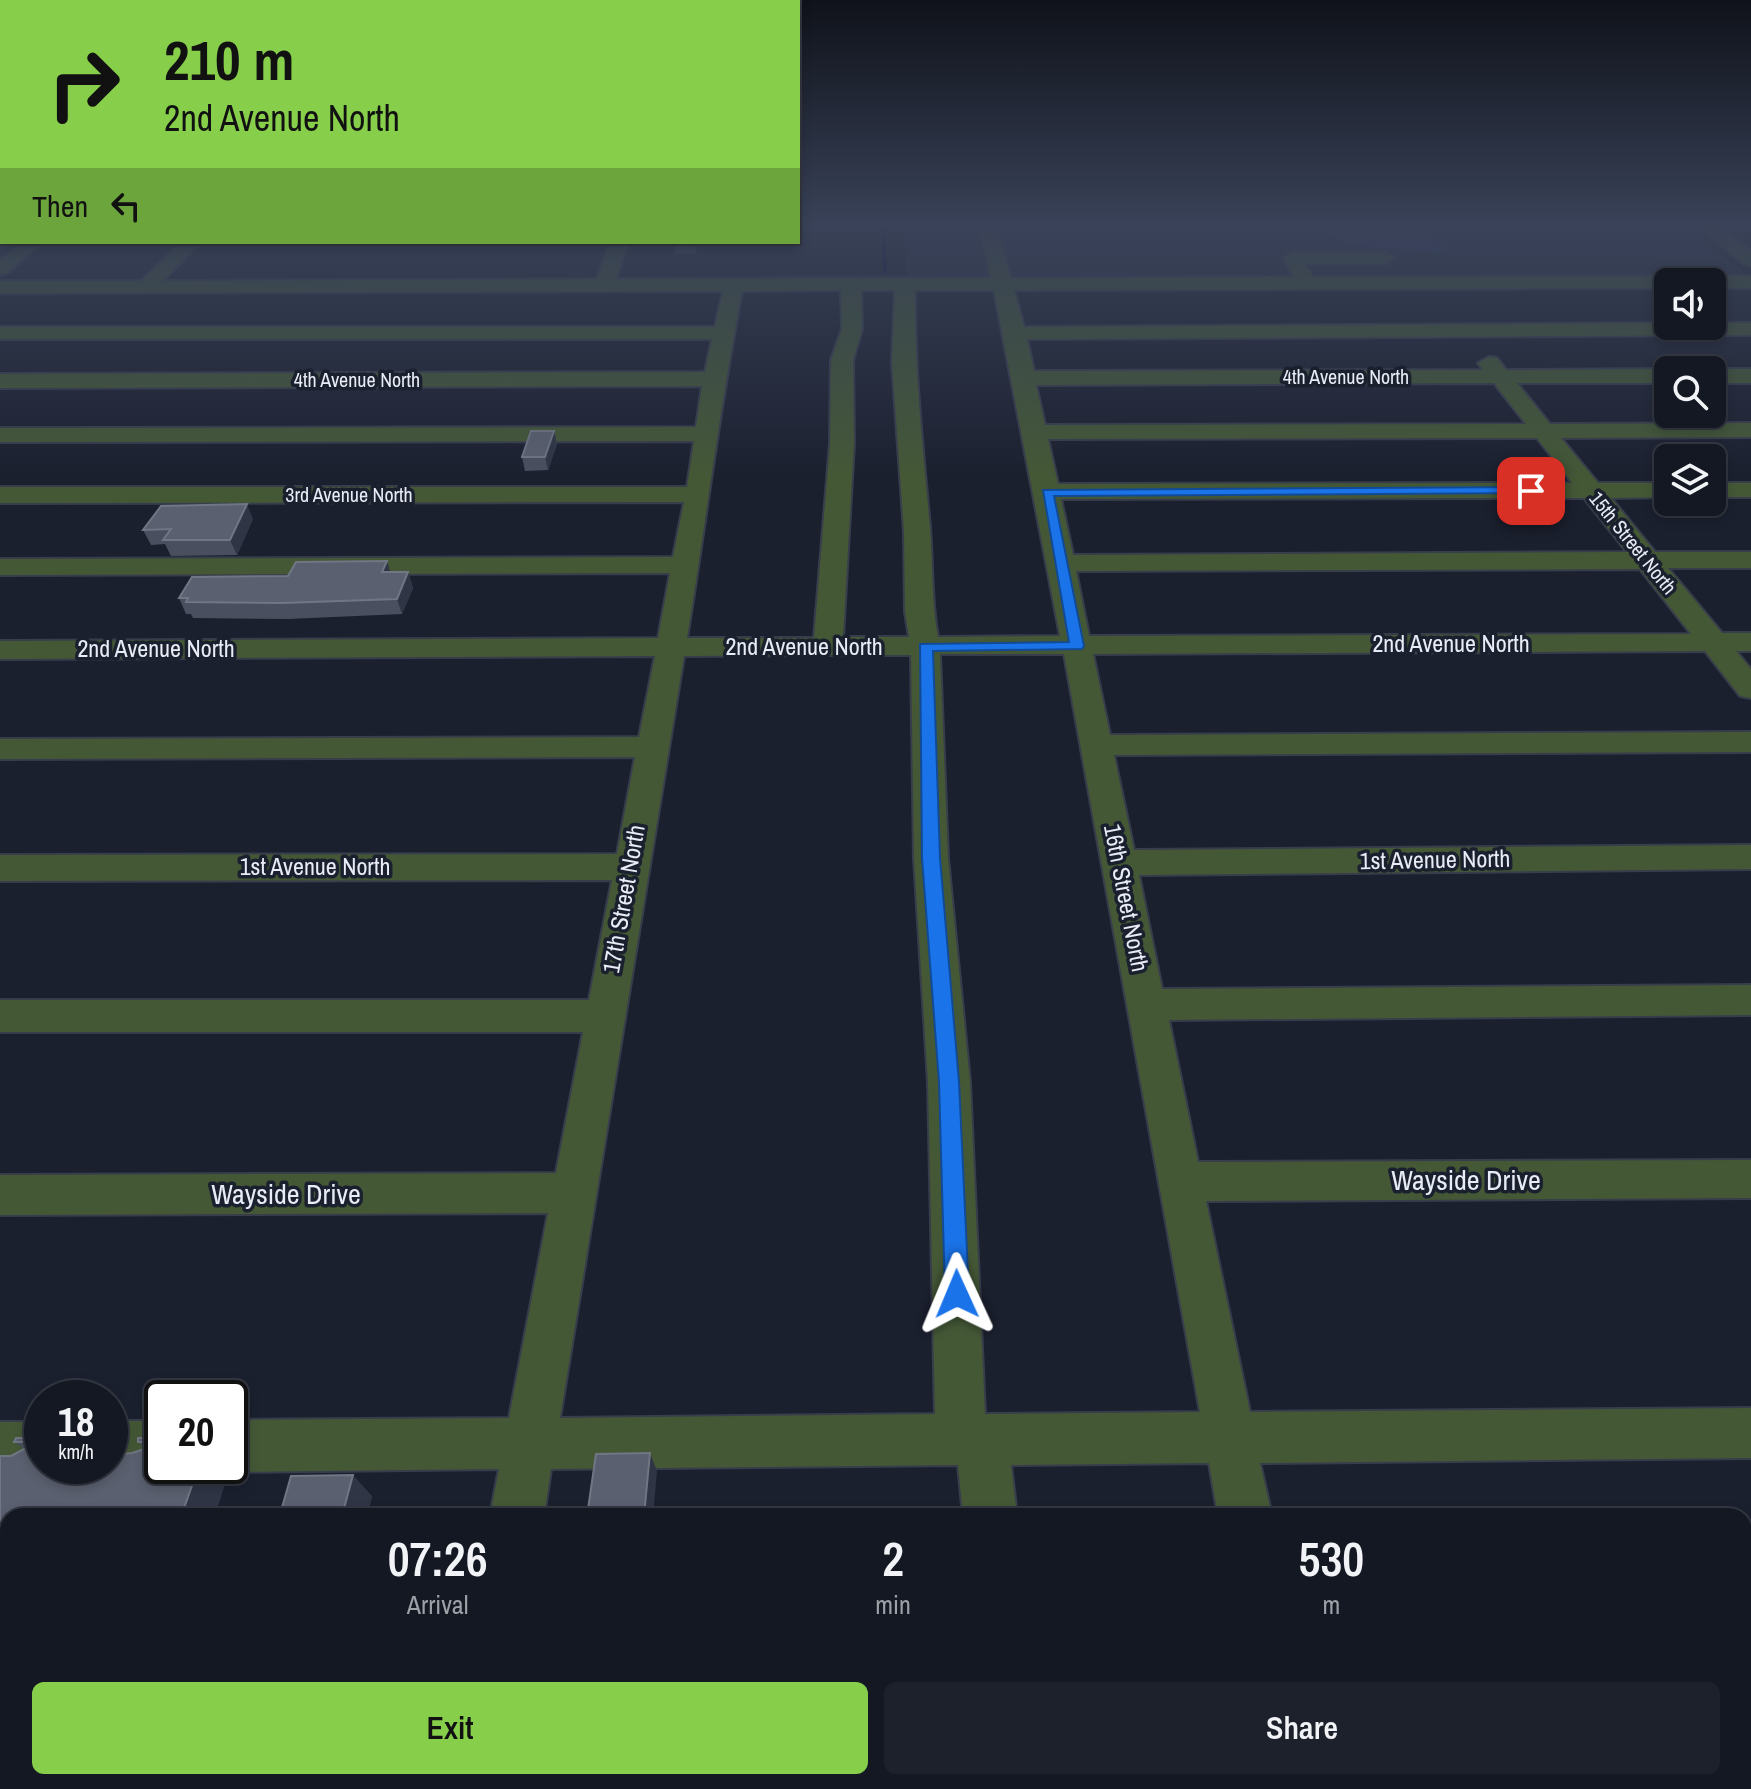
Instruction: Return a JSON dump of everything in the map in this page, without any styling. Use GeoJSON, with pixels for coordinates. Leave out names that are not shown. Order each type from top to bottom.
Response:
{"type":"FeatureCollection","features":[{"type":"Feature","properties":{"kind":"street"},"geometry":{"type":"LineString","coordinates":[[0,381],[74,310]]}},
{"type":"Feature","properties":{"kind":"street","name":"17th Street North"},"geometry":{"type":"LineString","coordinates":[[518,1508],[698,494],[714,379],[730,310]]}},
{"type":"Feature","properties":{"kind":"street"},"geometry":{"type":"LineString","coordinates":[[828,647],[842,443],[842,360],[852,329],[852,310]]}},
{"type":"Feature","properties":{"kind":"street"},"geometry":{"type":"LineString","coordinates":[[904,310],[903,361],[917,532],[919,612],[925,647],[931,858],[942,977],[955,1206],[972,1441],[988,1508]]}},
{"type":"Feature","properties":{"kind":"street","name":"16th Street North"},"geometry":{"type":"LineString","coordinates":[[1008,310],[1061,563],[1243,1508]]}},
{"type":"Feature","properties":{"kind":"street","name":"15th Street North"},"geometry":{"type":"LineString","coordinates":[[1450,310],[1751,689]]}},
{"type":"Feature","properties":{"kind":"street"},"geometry":{"type":"LineString","coordinates":[[1015,333],[1751,329]]}},
{"type":"Feature","properties":{"kind":"street"},"geometry":{"type":"LineString","coordinates":[[0,333],[726,333]]}},
{"type":"Feature","properties":{"kind":"street","name":"4th Avenue North"},"geometry":{"type":"LineString","coordinates":[[1024,378],[1654,376]]}},
{"type":"Feature","properties":{"kind":"street"},"geometry":{"type":"LineString","coordinates":[[1726,376],[1751,376]]}},
{"type":"Feature","properties":{"kind":"street","name":"4th Avenue North"},"geometry":{"type":"LineString","coordinates":[[0,381],[714,379]]}},
{"type":"Feature","properties":{"kind":"street"},"geometry":{"type":"LineString","coordinates":[[1035,432],[1751,430]]}},
{"type":"Feature","properties":{"kind":"street"},"geometry":{"type":"LineString","coordinates":[[0,435],[707,434]]}},
{"type":"Feature","properties":{"kind":"street"},"geometry":{"type":"LineString","coordinates":[[1047,492],[1654,490]]}},
{"type":"Feature","properties":{"kind":"street"},"geometry":{"type":"LineString","coordinates":[[1726,490],[1751,490]]}},
{"type":"Feature","properties":{"kind":"street","name":"3rd Avenue North"},"geometry":{"type":"LineString","coordinates":[[0,495],[698,494]]}},
{"type":"Feature","properties":{"kind":"street"},"geometry":{"type":"LineString","coordinates":[[1061,563],[1751,560]]}},
{"type":"Feature","properties":{"kind":"street"},"geometry":{"type":"LineString","coordinates":[[0,567],[685,565]]}},
{"type":"Feature","properties":{"kind":"street","name":"2nd Avenue North"},"geometry":{"type":"LineString","coordinates":[[0,650],[1751,642]]}},
{"type":"Feature","properties":{"kind":"street"},"geometry":{"type":"LineString","coordinates":[[1096,745],[1751,742]]}},
{"type":"Feature","properties":{"kind":"street"},"geometry":{"type":"LineString","coordinates":[[0,749],[652,747]]}},
{"type":"Feature","properties":{"kind":"street","name":"1st Avenue North"},"geometry":{"type":"LineString","coordinates":[[1119,863],[1751,857]]}},
{"type":"Feature","properties":{"kind":"street","name":"1st Avenue North"},"geometry":{"type":"LineString","coordinates":[[0,868],[630,867]]}},
{"type":"Feature","properties":{"kind":"street"},"geometry":{"type":"LineString","coordinates":[[1146,1005],[1751,1000]]}},
{"type":"Feature","properties":{"kind":"street"},"geometry":{"type":"LineString","coordinates":[[0,1016],[604,1016]]}},
{"type":"Feature","properties":{"kind":"street","name":"Wayside Drive"},"geometry":{"type":"LineString","coordinates":[[1180,1182],[1751,1179]]}},
{"type":"Feature","properties":{"kind":"street","name":"Wayside Drive"},"geometry":{"type":"LineString","coordinates":[[0,1195],[573,1193]]}},
{"type":"Feature","properties":{"kind":"street"},"geometry":{"type":"LineString","coordinates":[[248,1446],[1751,1433]]}},
{"type":"Feature","properties":{"kind":"street"},"geometry":{"type":"LineString","coordinates":[[0,1448],[24,1448]]}},
{"type":"Feature","properties":{"kind":"building"},"geometry":{"type":"Polygon","coordinates":[[[531,431],[554,431],[545,457],[522,457],[531,431]]]}},
{"type":"Feature","properties":{"kind":"building"},"geometry":{"type":"Polygon","coordinates":[[[247,504],[230,540],[163,540],[171,529],[143,530],[161,506],[247,504]]]}},
{"type":"Feature","properties":{"kind":"building"},"geometry":{"type":"Polygon","coordinates":[[[387,561],[382,572],[408,572],[397,599],[282,603],[186,602],[188,598],[179,598],[192,577],[288,576],[296,562],[387,561]]]}},
{"type":"Feature","properties":{"kind":"building"},"geometry":{"type":"Polygon","coordinates":[[[24,1449],[24,1484],[128,1484],[128,1453],[144,1449],[144,1484],[193,1484],[184,1508],[0,1508],[0,1456],[11,1456],[24,1449]]]}},
{"type":"Feature","properties":{"kind":"building"},"geometry":{"type":"Polygon","coordinates":[[[650,1453],[645,1508],[588,1508],[596,1454],[650,1453]]]}},
{"type":"Feature","properties":{"kind":"building"},"geometry":{"type":"Polygon","coordinates":[[[353,1475],[344,1508],[282,1508],[291,1476],[353,1475]]]}},
{"type":"Feature","properties":{"kind":"route"},"geometry":{"type":"LineString","coordinates":[[957,1294],[949,1082],[931,858],[925,647],[1077,646],[1047,492],[1531,491]]}}]}
